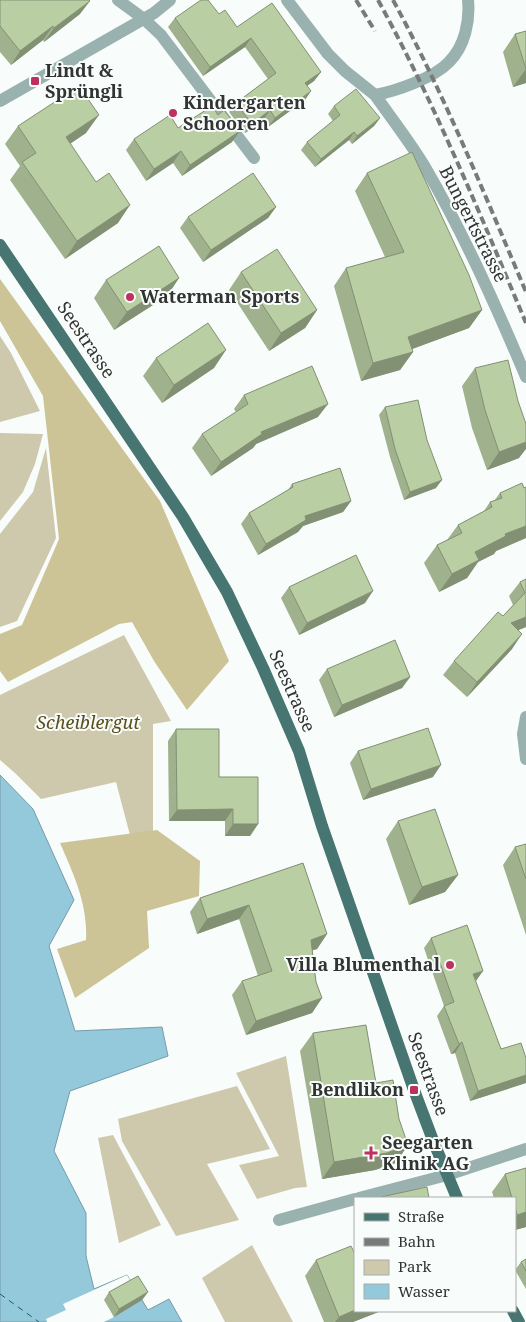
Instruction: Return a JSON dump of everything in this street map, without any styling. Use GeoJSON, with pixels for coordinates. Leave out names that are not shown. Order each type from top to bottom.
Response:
{"type":"FeatureCollection","features":[{"type":"Feature","properties":{"kind":"main road","name":"Seestrasse"},"geometry":{"type":"LineString","coordinates":[[0,245],[183,518],[227,592],[299,751],[325,835],[414,1090],[457,1197]]}},
{"type":"Feature","properties":{"kind":"street"},"geometry":{"type":"LineString","coordinates":[[118,0],[144,19],[161,36],[254,158]]}},
{"type":"Feature","properties":{"kind":"street"},"geometry":{"type":"LineString","coordinates":[[0,101],[144,19],[170,0]]}},
{"type":"Feature","properties":{"kind":"street","name":"Bungertstrasse"},"geometry":{"type":"LineString","coordinates":[[287,0],[328,54],[345,71],[375,95],[407,138],[439,192],[479,272],[526,377]]}},
{"type":"Feature","properties":{"kind":"street"},"geometry":{"type":"LineString","coordinates":[[375,95],[412,85],[449,62],[464,37],[469,13],[468,0]]}},
{"type":"Feature","properties":{"kind":"street"},"geometry":{"type":"LineString","coordinates":[[526,717],[523,734],[526,758]]}},
{"type":"Feature","properties":{"kind":"street"},"geometry":{"type":"LineString","coordinates":[[363,1197],[447,1175],[526,1148]]}},
{"type":"Feature","properties":{"kind":"street"},"geometry":{"type":"LineString","coordinates":[[278,1220],[354,1199]]}},
{"type":"Feature","properties":{"kind":"green space"},"geometry":{"type":"Polygon","coordinates":[[[0,336],[11,353],[40,411],[0,422],[0,336]]]}},
{"type":"Feature","properties":{"kind":"green space"},"geometry":{"type":"Polygon","coordinates":[[[0,433],[43,434],[35,464],[23,492],[0,521],[0,433]]]}},
{"type":"Feature","properties":{"kind":"green space"},"geometry":{"type":"Polygon","coordinates":[[[46,448],[56,538],[17,621],[0,627],[0,534],[33,492],[46,448]]]}},
{"type":"Feature","properties":{"kind":"green space","name":"Scheiblergut"},"geometry":{"type":"Polygon","coordinates":[[[124,635],[171,721],[153,724],[153,833],[131,839],[116,782],[41,799],[0,760],[0,695],[124,635]]]}},
{"type":"Feature","properties":{"kind":"green space"},"geometry":{"type":"Polygon","coordinates":[[[286,1056],[307,1187],[295,1188],[257,1199],[239,1165],[279,1156],[236,1073],[286,1056]]]}},
{"type":"Feature","properties":{"kind":"green space"},"geometry":{"type":"Polygon","coordinates":[[[237,1086],[270,1149],[207,1164],[239,1220],[176,1236],[122,1141],[118,1119],[237,1086]]]}},
{"type":"Feature","properties":{"kind":"green space"},"geometry":{"type":"Polygon","coordinates":[[[113,1135],[161,1225],[119,1243],[98,1138],[113,1135]]]}},
{"type":"Feature","properties":{"kind":"green space"},"geometry":{"type":"Polygon","coordinates":[[[252,1245],[293,1322],[225,1322],[202,1278],[252,1245]]]}},
{"type":"Feature","properties":{"kind":"shaded area"},"geometry":{"type":"Polygon","coordinates":[[[0,279],[160,501],[229,661],[187,710],[154,661],[132,622],[119,624],[8,682],[0,671],[0,634],[22,625],[59,539],[43,396],[0,321],[0,279]]]}},
{"type":"Feature","properties":{"kind":"shaded area"},"geometry":{"type":"Polygon","coordinates":[[[157,830],[200,861],[199,896],[147,911],[149,948],[75,998],[57,949],[86,940],[85,915],[79,890],[60,843],[157,830]]]}},
{"type":"Feature","properties":{"kind":"water"},"geometry":{"type":"Polygon","coordinates":[[[0,775],[33,809],[74,900],[49,946],[75,1031],[162,1027],[168,1056],[70,1091],[54,1151],[86,1213],[86,1256],[94,1289],[127,1275],[148,1310],[169,1299],[182,1322],[0,1322],[0,775]]]}},
{"type":"Feature","properties":{"kind":"pier"},"geometry":{"type":"Polygon","coordinates":[[[127,1275],[134,1287],[106,1302],[114,1317],[104,1322],[47,1322],[46,1319],[66,1310],[63,1304],[127,1275]]]}},
{"type":"Feature","properties":{"kind":"building"},"geometry":{"type":"Polygon","coordinates":[[[0,0],[90,1],[20,51],[0,26],[0,0]]]}},
{"type":"Feature","properties":{"kind":"building"},"geometry":{"type":"Polygon","coordinates":[[[201,0],[208,0],[219,14],[225,10],[237,27],[272,3],[321,72],[305,83],[311,91],[275,118],[270,110],[252,124],[236,103],[276,73],[251,38],[210,67],[175,18],[201,0]]]}},
{"type":"Feature","properties":{"kind":"building"},"geometry":{"type":"Polygon","coordinates":[[[526,31],[526,69],[515,34],[526,31]]]}},
{"type":"Feature","properties":{"kind":"building"},"geometry":{"type":"Polygon","coordinates":[[[79,86],[99,115],[66,137],[96,182],[109,173],[130,205],[77,241],[22,162],[36,153],[18,126],[79,86]]]}},
{"type":"Feature","properties":{"kind":"building"},"geometry":{"type":"Polygon","coordinates":[[[356,89],[380,118],[357,136],[354,132],[321,159],[307,142],[340,115],[334,106],[356,89]]]}},
{"type":"Feature","properties":{"kind":"building"},"geometry":{"type":"Polygon","coordinates":[[[212,106],[218,115],[224,110],[240,131],[190,165],[181,151],[154,169],[134,139],[170,115],[178,128],[212,106]]]}},
{"type":"Feature","properties":{"kind":"building"},"geometry":{"type":"Polygon","coordinates":[[[412,152],[469,275],[482,310],[408,337],[413,352],[373,363],[346,268],[404,252],[367,173],[412,152]]]}},
{"type":"Feature","properties":{"kind":"building"},"geometry":{"type":"Polygon","coordinates":[[[253,173],[276,207],[211,250],[188,217],[253,173]]]}},
{"type":"Feature","properties":{"kind":"building"},"geometry":{"type":"Polygon","coordinates":[[[159,246],[179,278],[127,312],[106,280],[159,246]]]}},
{"type":"Feature","properties":{"kind":"building"},"geometry":{"type":"Polygon","coordinates":[[[277,249],[317,310],[281,333],[241,272],[277,249]]]}},
{"type":"Feature","properties":{"kind":"building"},"geometry":{"type":"Polygon","coordinates":[[[208,323],[226,350],[174,385],[156,358],[208,323]]]}},
{"type":"Feature","properties":{"kind":"building"},"geometry":{"type":"Polygon","coordinates":[[[508,360],[526,424],[526,442],[499,452],[485,410],[475,368],[508,360]]]}},
{"type":"Feature","properties":{"kind":"building"},"geometry":{"type":"Polygon","coordinates":[[[312,366],[328,404],[261,432],[262,434],[221,462],[202,434],[248,404],[244,395],[312,366]]]}},
{"type":"Feature","properties":{"kind":"building"},"geometry":{"type":"Polygon","coordinates":[[[418,400],[427,440],[442,480],[410,492],[395,449],[385,407],[418,400]]]}},
{"type":"Feature","properties":{"kind":"building"},"geometry":{"type":"Polygon","coordinates":[[[340,468],[351,501],[305,516],[306,520],[266,544],[249,513],[293,487],[292,484],[340,468]]]}},
{"type":"Feature","properties":{"kind":"building"},"geometry":{"type":"Polygon","coordinates":[[[522,483],[524,488],[526,487],[526,526],[505,534],[506,536],[475,552],[479,560],[452,574],[437,545],[462,533],[458,525],[492,507],[490,502],[502,498],[500,493],[522,483]]]}},
{"type":"Feature","properties":{"kind":"building"},"geometry":{"type":"Polygon","coordinates":[[[356,555],[373,591],[307,623],[289,587],[356,555]]]}},
{"type":"Feature","properties":{"kind":"building"},"geometry":{"type":"Polygon","coordinates":[[[526,579],[526,617],[511,623],[522,634],[477,682],[454,661],[498,612],[503,616],[525,593],[520,582],[526,579]]]}},
{"type":"Feature","properties":{"kind":"building"},"geometry":{"type":"Polygon","coordinates":[[[395,640],[410,677],[342,705],[327,669],[395,640]]]}},
{"type":"Feature","properties":{"kind":"building"},"geometry":{"type":"Polygon","coordinates":[[[428,728],[441,765],[371,789],[358,751],[428,728]]]}},
{"type":"Feature","properties":{"kind":"building"},"geometry":{"type":"Polygon","coordinates":[[[176,729],[219,729],[219,777],[258,777],[258,824],[233,824],[233,809],[177,810],[176,729]]]}},
{"type":"Feature","properties":{"kind":"building"},"geometry":{"type":"Polygon","coordinates":[[[435,809],[458,875],[422,887],[398,821],[435,809]]]}},
{"type":"Feature","properties":{"kind":"building"},"geometry":{"type":"Polygon","coordinates":[[[526,844],[526,879],[515,847],[526,844]]]}},
{"type":"Feature","properties":{"kind":"building"},"geometry":{"type":"Polygon","coordinates":[[[303,863],[327,934],[311,940],[316,982],[322,998],[256,1021],[242,981],[272,971],[249,905],[207,919],[200,898],[303,863]]]}},
{"type":"Feature","properties":{"kind":"building"},"geometry":{"type":"Polygon","coordinates":[[[467,925],[483,971],[473,974],[501,1049],[521,1043],[526,1058],[526,1075],[478,1091],[462,1042],[459,1044],[444,1006],[454,1002],[431,938],[467,925]]]}},
{"type":"Feature","properties":{"kind":"building"},"geometry":{"type":"Polygon","coordinates":[[[366,1025],[376,1083],[393,1080],[399,1119],[408,1145],[387,1153],[334,1162],[313,1033],[366,1025]]]}},
{"type":"Feature","properties":{"kind":"building"},"geometry":{"type":"Polygon","coordinates":[[[526,1168],[526,1212],[517,1215],[516,1197],[512,1197],[505,1174],[526,1168]]]}},
{"type":"Feature","properties":{"kind":"building"},"geometry":{"type":"Polygon","coordinates":[[[427,1187],[429,1197],[381,1197],[427,1187]]]}},
{"type":"Feature","properties":{"kind":"building"},"geometry":{"type":"Polygon","coordinates":[[[351,1246],[354,1252],[354,1310],[339,1317],[316,1260],[351,1246]]]}},
{"type":"Feature","properties":{"kind":"building"},"geometry":{"type":"Polygon","coordinates":[[[526,1259],[526,1271],[521,1262],[526,1259]]]}},
{"type":"Feature","properties":{"kind":"building"},"geometry":{"type":"Polygon","coordinates":[[[138,1276],[148,1292],[119,1309],[109,1292],[138,1276]]]}},
{"type":"Feature","properties":{"kind":"ferry route"},"geometry":{"type":"LineString","coordinates":[[0,1294],[39,1322]]}},
{"type":"Feature","properties":{"kind":"railway"},"geometry":{"type":"LineString","coordinates":[[356,0],[375,31]]}},
{"type":"Feature","properties":{"kind":"railway"},"geometry":{"type":"LineString","coordinates":[[378,0],[438,119],[526,323]]}},
{"type":"Feature","properties":{"kind":"railway"},"geometry":{"type":"LineString","coordinates":[[393,0],[412,35],[446,108],[526,292]]}},
{"type":"Feature","properties":{"kind":"place","name":"Lindt & Sprüngli"},"geometry":{"type":"Point","coordinates":[35,81]}},
{"type":"Feature","properties":{"kind":"place","name":"Kindergarten Schooren"},"geometry":{"type":"Point","coordinates":[173,113]}},
{"type":"Feature","properties":{"kind":"place","name":"Waterman Sports"},"geometry":{"type":"Point","coordinates":[130,297]}},
{"type":"Feature","properties":{"kind":"place","name":"Villa Blumenthal"},"geometry":{"type":"Point","coordinates":[450,965]}},
{"type":"Feature","properties":{"kind":"place","name":"Bendlikon"},"geometry":{"type":"Point","coordinates":[414,1090]}},
{"type":"Feature","properties":{"kind":"place","name":"Seegarten Klinik AG"},"geometry":{"type":"Point","coordinates":[371,1153]}}]}
